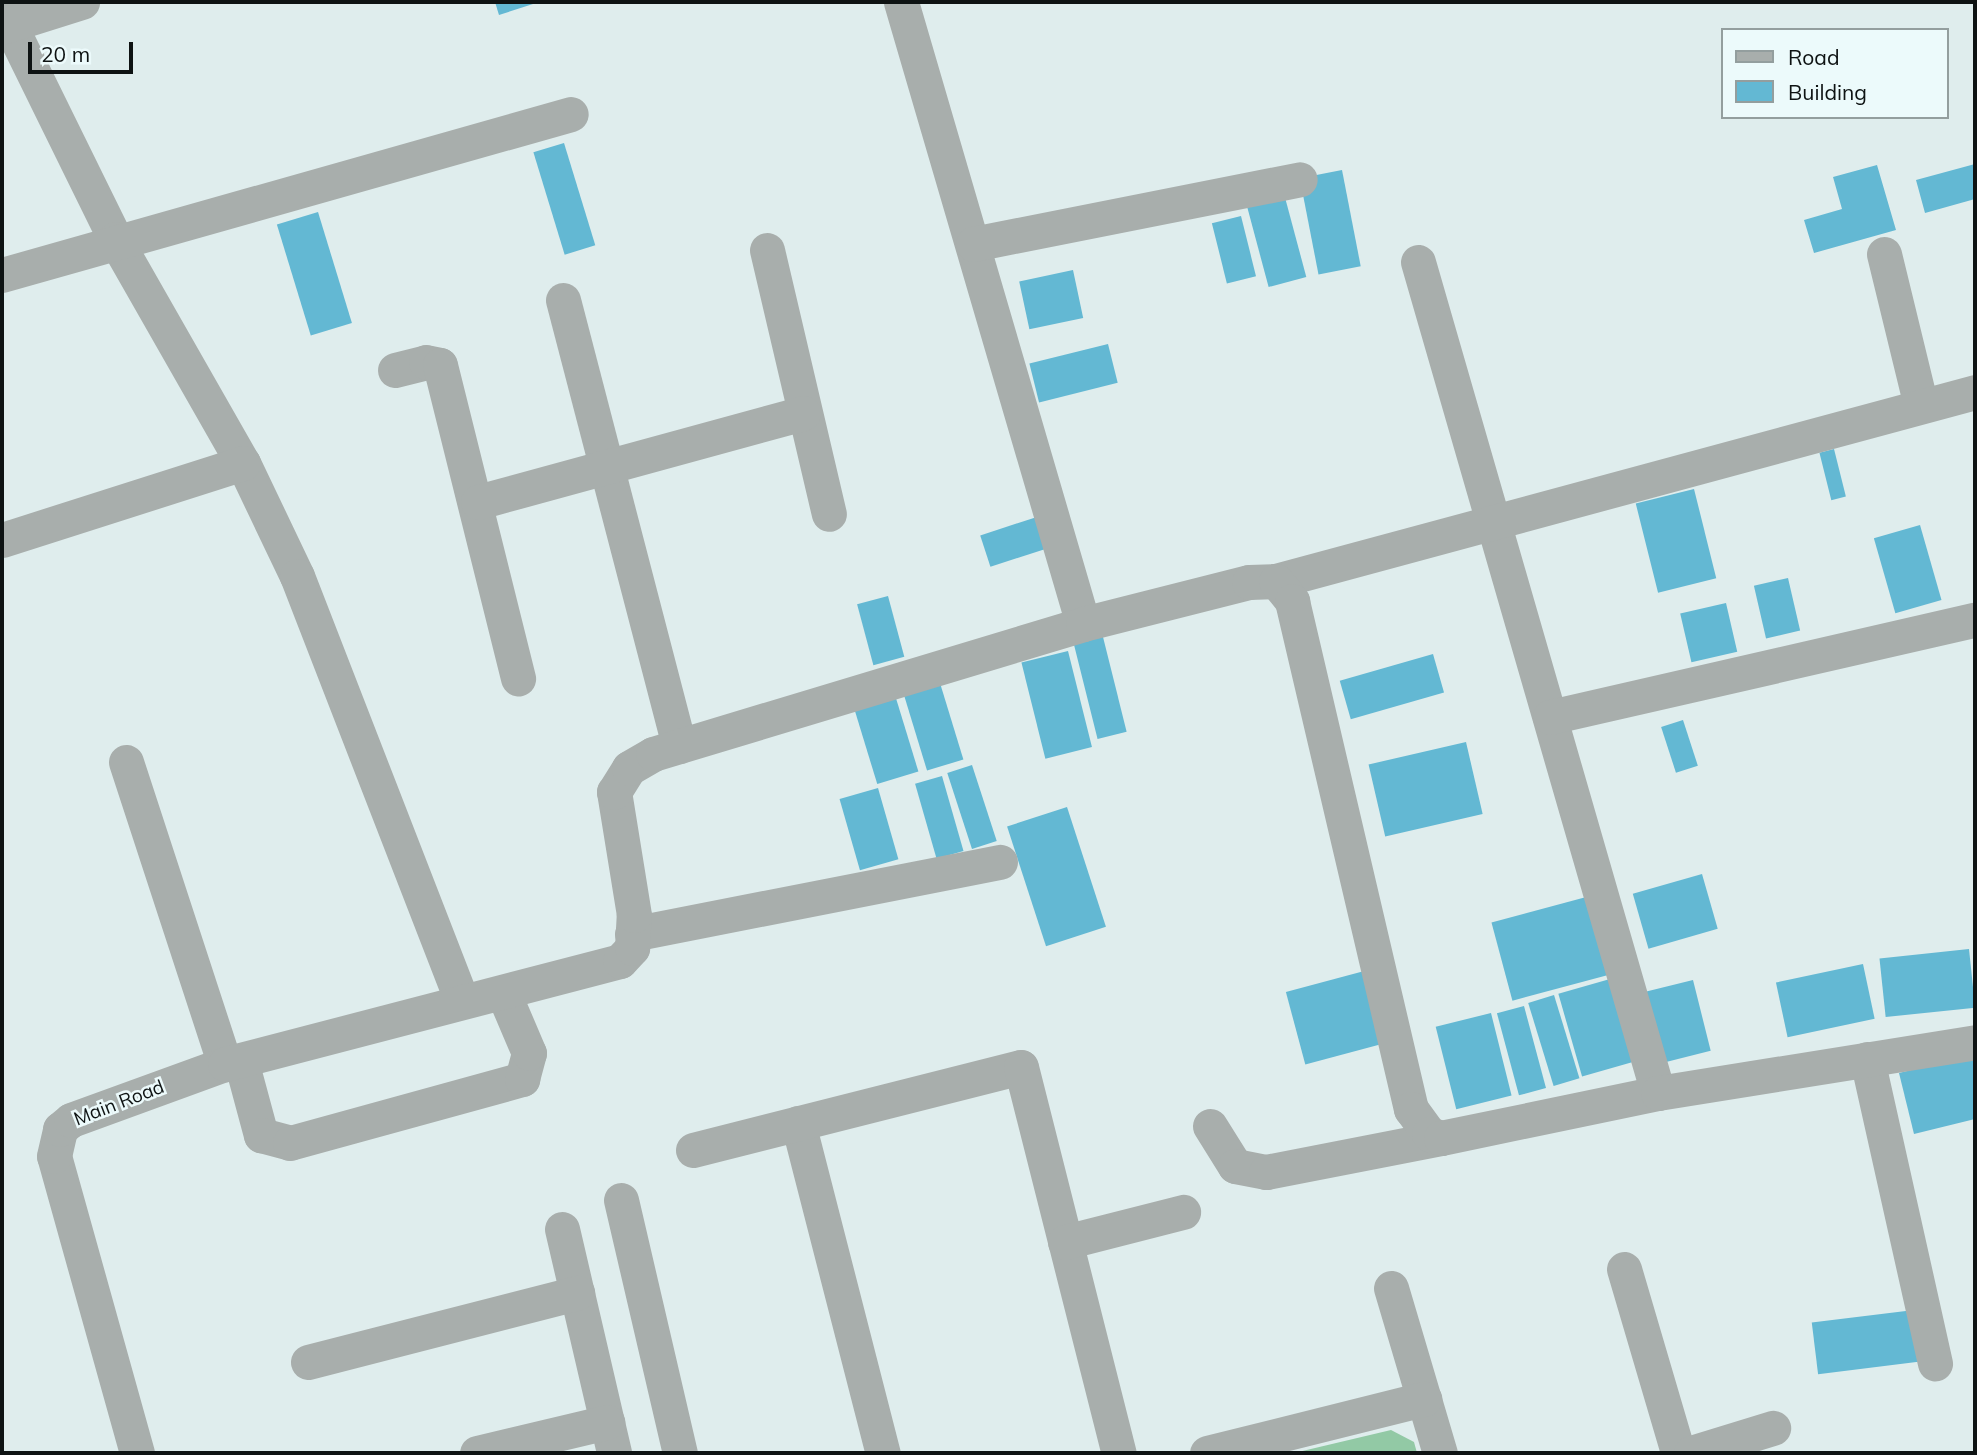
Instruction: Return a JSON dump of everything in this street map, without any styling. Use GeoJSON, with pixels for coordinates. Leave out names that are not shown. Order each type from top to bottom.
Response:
{"type":"FeatureCollection","features":[{"type":"Feature","properties":{"kind":"street"},"geometry":{"type":"LineString","coordinates":[[82,2],[4,21],[115,239],[243,463],[297,576],[462,1001]]}},
{"type":"Feature","properties":{"kind":"street"},"geometry":{"type":"LineString","coordinates":[[901,2],[1083,624]]}},
{"type":"Feature","properties":{"kind":"street"},"geometry":{"type":"LineString","coordinates":[[2,275],[115,239],[571,114]]}},
{"type":"Feature","properties":{"kind":"street"},"geometry":{"type":"LineString","coordinates":[[973,244],[1300,179]]}},
{"type":"Feature","properties":{"kind":"street"},"geometry":{"type":"LineString","coordinates":[[767,250],[803,413],[829,514]]}},
{"type":"Feature","properties":{"kind":"street"},"geometry":{"type":"LineString","coordinates":[[1884,254],[1921,406]]}},
{"type":"Feature","properties":{"kind":"street"},"geometry":{"type":"LineString","coordinates":[[1418,262],[1658,1093]]}},
{"type":"Feature","properties":{"kind":"street"},"geometry":{"type":"LineString","coordinates":[[563,300],[679,746]]}},
{"type":"Feature","properties":{"kind":"street"},"geometry":{"type":"LineString","coordinates":[[394,370],[426,362],[440,365],[478,502],[519,678]]}},
{"type":"Feature","properties":{"kind":"street"},"geometry":{"type":"LineString","coordinates":[[999,862],[632,934],[614,792],[629,768],[679,746],[1083,624],[1249,582],[1276,582],[1495,525],[1975,392]]}},
{"type":"Feature","properties":{"kind":"street"},"geometry":{"type":"LineString","coordinates":[[478,502],[803,413]]}},
{"type":"Feature","properties":{"kind":"street"},"geometry":{"type":"LineString","coordinates":[[2,540],[243,463]]}},
{"type":"Feature","properties":{"kind":"street"},"geometry":{"type":"LineString","coordinates":[[1276,582],[1292,601],[1411,1109],[1418,1126],[1441,1138]]}},
{"type":"Feature","properties":{"kind":"street"},"geometry":{"type":"LineString","coordinates":[[1550,717],[1975,620]]}},
{"type":"Feature","properties":{"kind":"street"},"geometry":{"type":"LineString","coordinates":[[126,762],[261,1135],[290,1143],[522,1079],[529,1053],[503,992]]}},
{"type":"Feature","properties":{"kind":"street","name":"Main Road"},"geometry":{"type":"LineString","coordinates":[[137,1453],[54,1156],[60,1129],[93,1110],[233,1063],[620,961],[632,948],[632,934]]}},
{"type":"Feature","properties":{"kind":"street"},"geometry":{"type":"LineString","coordinates":[[1210,1126],[1235,1166],[1266,1172],[1658,1093],[1975,1042]]}},
{"type":"Feature","properties":{"kind":"street"},"geometry":{"type":"LineString","coordinates":[[1867,1059],[1935,1363]]}},
{"type":"Feature","properties":{"kind":"street"},"geometry":{"type":"LineString","coordinates":[[693,1150],[1021,1067],[1119,1453]]}},
{"type":"Feature","properties":{"kind":"street"},"geometry":{"type":"LineString","coordinates":[[798,1124],[883,1453]]}},
{"type":"Feature","properties":{"kind":"street"},"geometry":{"type":"LineString","coordinates":[[621,1200],[680,1453]]}},
{"type":"Feature","properties":{"kind":"street"},"geometry":{"type":"LineString","coordinates":[[1065,1242],[1183,1212]]}},
{"type":"Feature","properties":{"kind":"street"},"geometry":{"type":"LineString","coordinates":[[477,1453],[611,1437],[562,1229]]}},
{"type":"Feature","properties":{"kind":"street"},"geometry":{"type":"LineString","coordinates":[[1624,1269],[1678,1453]]}},
{"type":"Feature","properties":{"kind":"street"},"geometry":{"type":"LineString","coordinates":[[1391,1288],[1440,1453]]}},
{"type":"Feature","properties":{"kind":"street"},"geometry":{"type":"LineString","coordinates":[[308,1362],[577,1293]]}},
{"type":"Feature","properties":{"kind":"street"},"geometry":{"type":"LineString","coordinates":[[1207,1453],[1424,1399]]}},
{"type":"Feature","properties":{"kind":"street"},"geometry":{"type":"LineString","coordinates":[[1691,1453],[1773,1428]]}},
{"type":"Feature","properties":{"kind":"green space"},"geometry":{"type":"Polygon","coordinates":[[[1391,1430],[1414,1442],[1417,1453],[1294,1453],[1391,1430]]]}},
{"type":"Feature","properties":{"kind":"building"},"geometry":{"type":"Polygon","coordinates":[[[495,2],[532,2],[533,4],[499,15],[495,2]]]}},
{"type":"Feature","properties":{"kind":"building"},"geometry":{"type":"Polygon","coordinates":[[[564,143],[595,245],[565,255],[533,152],[564,143]]]}},
{"type":"Feature","properties":{"kind":"building"},"geometry":{"type":"Polygon","coordinates":[[[1975,164],[1975,199],[1925,213],[1916,180],[1975,164]]]}},
{"type":"Feature","properties":{"kind":"building"},"geometry":{"type":"Polygon","coordinates":[[[1877,165],[1896,230],[1814,253],[1804,220],[1842,209],[1833,177],[1877,165]]]}},
{"type":"Feature","properties":{"kind":"building"},"geometry":{"type":"Polygon","coordinates":[[[1342,170],[1361,266],[1318,274],[1300,178],[1342,170]]]}},
{"type":"Feature","properties":{"kind":"building"},"geometry":{"type":"Polygon","coordinates":[[[1283,190],[1306,277],[1269,287],[1245,200],[1283,190]]]}},
{"type":"Feature","properties":{"kind":"building"},"geometry":{"type":"Polygon","coordinates":[[[318,212],[352,323],[311,336],[277,225],[318,212]]]}},
{"type":"Feature","properties":{"kind":"building"},"geometry":{"type":"Polygon","coordinates":[[[1241,216],[1256,276],[1227,283],[1212,223],[1241,216]]]}},
{"type":"Feature","properties":{"kind":"building"},"geometry":{"type":"Polygon","coordinates":[[[1073,270],[1083,318],[1029,329],[1019,281],[1073,270]]]}},
{"type":"Feature","properties":{"kind":"building"},"geometry":{"type":"Polygon","coordinates":[[[1108,344],[1118,383],[1039,402],[1029,364],[1108,344]]]}},
{"type":"Feature","properties":{"kind":"building"},"geometry":{"type":"Polygon","coordinates":[[[1834,449],[1846,497],[1831,500],[1819,453],[1834,449]]]}},
{"type":"Feature","properties":{"kind":"building"},"geometry":{"type":"Polygon","coordinates":[[[1694,489],[1716,578],[1658,593],[1636,504],[1694,489]]]}},
{"type":"Feature","properties":{"kind":"building"},"geometry":{"type":"Polygon","coordinates":[[[1043,515],[1053,546],[990,567],[980,535],[1043,515]]]}},
{"type":"Feature","properties":{"kind":"building"},"geometry":{"type":"Polygon","coordinates":[[[1920,525],[1941,600],[1895,613],[1874,538],[1920,525]]]}},
{"type":"Feature","properties":{"kind":"building"},"geometry":{"type":"Polygon","coordinates":[[[1788,578],[1800,631],[1766,638],[1754,586],[1788,578]]]}},
{"type":"Feature","properties":{"kind":"building"},"geometry":{"type":"Polygon","coordinates":[[[888,596],[904,657],[873,665],[857,604],[888,596]]]}},
{"type":"Feature","properties":{"kind":"building"},"geometry":{"type":"Polygon","coordinates":[[[1726,603],[1737,652],[1691,662],[1680,614],[1726,603]]]}},
{"type":"Feature","properties":{"kind":"building"},"geometry":{"type":"Polygon","coordinates":[[[1101,629],[1127,732],[1098,739],[1072,636],[1101,629]]]}},
{"type":"Feature","properties":{"kind":"building"},"geometry":{"type":"Polygon","coordinates":[[[1068,651],[1092,747],[1045,759],[1021,663],[1068,651]]]}},
{"type":"Feature","properties":{"kind":"building"},"geometry":{"type":"Polygon","coordinates":[[[1433,654],[1444,692],[1351,719],[1340,681],[1433,654]]]}},
{"type":"Feature","properties":{"kind":"building"},"geometry":{"type":"Polygon","coordinates":[[[940,683],[963,760],[927,771],[904,694],[940,683]]]}},
{"type":"Feature","properties":{"kind":"building"},"geometry":{"type":"Polygon","coordinates":[[[895,695],[918,772],[877,784],[854,708],[895,695]]]}},
{"type":"Feature","properties":{"kind":"building"},"geometry":{"type":"Polygon","coordinates":[[[1683,720],[1698,766],[1676,773],[1661,727],[1683,720]]]}},
{"type":"Feature","properties":{"kind":"building"},"geometry":{"type":"Polygon","coordinates":[[[1466,742],[1483,814],[1385,837],[1369,764],[1466,742]]]}},
{"type":"Feature","properties":{"kind":"building"},"geometry":{"type":"Polygon","coordinates":[[[972,765],[997,841],[972,849],[947,773],[972,765]]]}},
{"type":"Feature","properties":{"kind":"building"},"geometry":{"type":"Polygon","coordinates":[[[942,776],[963,851],[937,859],[915,784],[942,776]]]}},
{"type":"Feature","properties":{"kind":"building"},"geometry":{"type":"Polygon","coordinates":[[[878,788],[898,859],[860,870],[840,799],[878,788]]]}},
{"type":"Feature","properties":{"kind":"building"},"geometry":{"type":"Polygon","coordinates":[[[1067,807],[1106,927],[1046,946],[1007,826],[1067,807]]]}},
{"type":"Feature","properties":{"kind":"building"},"geometry":{"type":"Polygon","coordinates":[[[1702,874],[1718,929],[1649,949],[1633,894],[1702,874]]]}},
{"type":"Feature","properties":{"kind":"building"},"geometry":{"type":"Polygon","coordinates":[[[1590,896],[1611,974],[1512,1001],[1491,922],[1590,896]]]}},
{"type":"Feature","properties":{"kind":"building"},"geometry":{"type":"Polygon","coordinates":[[[1969,949],[1975,1008],[1886,1017],[1879,958],[1969,949]]]}},
{"type":"Feature","properties":{"kind":"building"},"geometry":{"type":"Polygon","coordinates":[[[1863,964],[1875,1019],[1788,1037],[1776,983],[1863,964]]]}},
{"type":"Feature","properties":{"kind":"building"},"geometry":{"type":"Polygon","coordinates":[[[1368,970],[1387,1042],[1305,1064],[1286,992],[1368,970]]]}},
{"type":"Feature","properties":{"kind":"building"},"geometry":{"type":"Polygon","coordinates":[[[1617,977],[1641,1060],[1582,1076],[1558,994],[1617,977]]]}},
{"type":"Feature","properties":{"kind":"building"},"geometry":{"type":"Polygon","coordinates":[[[1693,980],[1711,1051],[1664,1062],[1646,992],[1693,980]]]}},
{"type":"Feature","properties":{"kind":"building"},"geometry":{"type":"Polygon","coordinates":[[[1554,995],[1579,1078],[1554,1086],[1528,1003],[1554,995]]]}},
{"type":"Feature","properties":{"kind":"building"},"geometry":{"type":"Polygon","coordinates":[[[1524,1006],[1546,1088],[1519,1095],[1497,1013],[1524,1006]]]}},
{"type":"Feature","properties":{"kind":"building"},"geometry":{"type":"Polygon","coordinates":[[[1491,1013],[1512,1095],[1456,1109],[1436,1027],[1491,1013]]]}},
{"type":"Feature","properties":{"kind":"building"},"geometry":{"type":"Polygon","coordinates":[[[1975,1054],[1975,1119],[1914,1134],[1899,1073],[1975,1054]]]}},
{"type":"Feature","properties":{"kind":"building"},"geometry":{"type":"Polygon","coordinates":[[[1914,1310],[1920,1362],[1818,1374],[1812,1323],[1914,1310]]]}}]}
